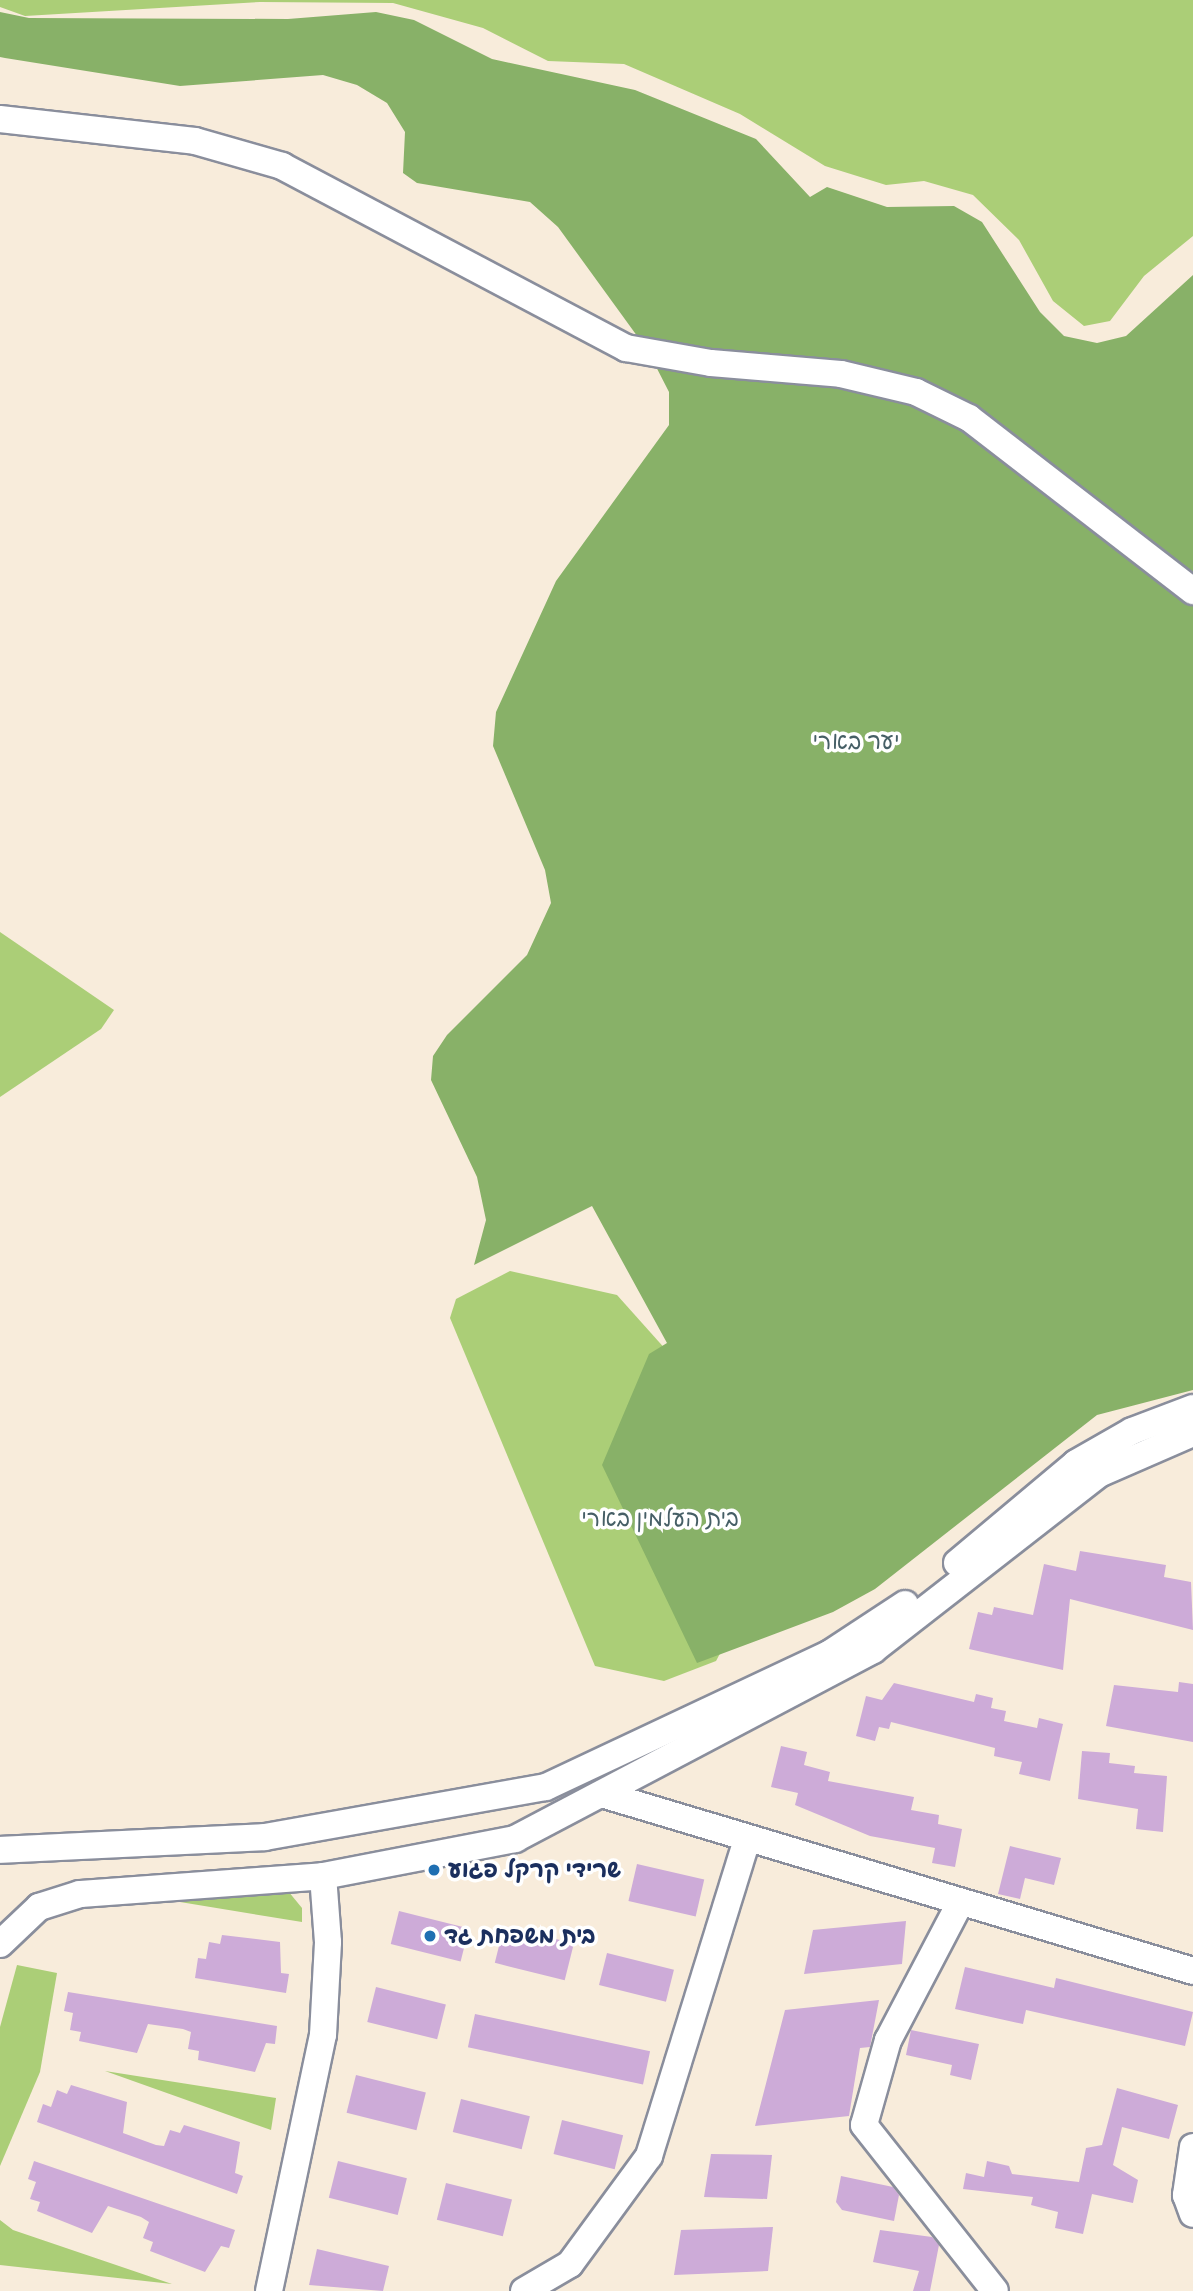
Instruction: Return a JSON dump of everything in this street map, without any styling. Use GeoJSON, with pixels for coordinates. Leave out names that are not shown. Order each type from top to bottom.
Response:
{"type":"FeatureCollection","features":[{"type":"Feature","properties":{"kind":"street"},"geometry":{"type":"LineString","coordinates":[[0,119],[195,141],[282,166],[626,348],[711,363],[841,374],[916,392],[969,418],[1193,591]]}},
{"type":"Feature","properties":{"kind":"street"},"geometry":{"type":"LineString","coordinates":[[0,1850],[265,1837],[546,1787],[829,1654],[931,1586],[1076,1463],[1132,1431],[1193,1408]]}},
{"type":"Feature","properties":{"kind":"street"},"geometry":{"type":"LineString","coordinates":[[0,1944],[38,1907],[80,1894],[323,1876],[515,1839],[605,1795],[873,1650],[1099,1474],[1193,1434]]}},
{"type":"Feature","properties":{"kind":"street"},"geometry":{"type":"LineString","coordinates":[[605,1795],[746,1842],[959,1905],[1192,1966]]}},
{"type":"Feature","properties":{"kind":"street"},"geometry":{"type":"LineString","coordinates":[[524,2291],[569,2264],[649,2156],[746,1842]]}},
{"type":"Feature","properties":{"kind":"street"},"geometry":{"type":"LineString","coordinates":[[269,2291],[323,2035],[328,1942],[323,1876]]}},
{"type":"Feature","properties":{"kind":"street"},"geometry":{"type":"LineString","coordinates":[[959,1905],[888,2040],[864,2125],[995,2291]]}},
{"type":"Feature","properties":{"kind":"street"},"geometry":{"type":"LineString","coordinates":[[1193,2147],[1186,2195],[1193,2214]]}},
{"type":"Feature","properties":{"kind":"green space"},"geometry":{"type":"Polygon","coordinates":[[[0,0],[1193,0],[1193,236],[1144,276],[1110,321],[1084,326],[1053,301],[1019,240],[973,195],[924,181],[886,185],[825,166],[740,114],[624,64],[548,61],[483,28],[393,3],[260,2],[25,16],[0,7],[0,0]]]}},
{"type":"Feature","properties":{"kind":"green space","name":"יער בארי"},"geometry":{"type":"Polygon","coordinates":[[[0,12],[29,18],[288,19],[376,12],[414,20],[492,59],[635,90],[756,139],[810,197],[827,187],[887,207],[954,206],[982,222],[1040,312],[1064,336],[1097,343],[1126,336],[1193,275],[1193,1390],[1097,1415],[875,1589],[833,1612],[697,1663],[602,1465],[649,1354],[667,1343],[592,1206],[474,1265],[486,1220],[477,1177],[431,1080],[433,1056],[447,1035],[527,955],[551,903],[545,870],[493,746],[496,712],[556,581],[669,425],[669,392],[648,351],[558,227],[530,202],[417,183],[403,173],[405,132],[387,103],[357,85],[323,75],[180,86],[0,57],[0,12]]]}},
{"type":"Feature","properties":{"kind":"green space"},"geometry":{"type":"Polygon","coordinates":[[[0,932],[114,1010],[101,1029],[0,1097],[0,932]]]}},
{"type":"Feature","properties":{"kind":"green space","name":"בית העלמין בארי"},"geometry":{"type":"Polygon","coordinates":[[[510,1271],[617,1295],[801,1501],[716,1661],[664,1681],[595,1666],[450,1318],[456,1299],[510,1271]]]}},
{"type":"Feature","properties":{"kind":"green space"},"geometry":{"type":"Polygon","coordinates":[[[173,1887],[288,1891],[302,1908],[302,1922],[180,1902],[173,1887]]]}},
{"type":"Feature","properties":{"kind":"green space"},"geometry":{"type":"Polygon","coordinates":[[[17,1965],[57,1973],[40,2072],[0,2166],[0,2027],[17,1965]]]}},
{"type":"Feature","properties":{"kind":"green space"},"geometry":{"type":"Polygon","coordinates":[[[105,2071],[276,2098],[271,2130],[105,2071]]]}},
{"type":"Feature","properties":{"kind":"green space"},"geometry":{"type":"Polygon","coordinates":[[[0,2220],[13,2230],[172,2284],[0,2265],[0,2220]]]}},
{"type":"Feature","properties":{"kind":"building"},"geometry":{"type":"Polygon","coordinates":[[[1080,1551],[1166,1565],[1164,1577],[1191,1582],[1193,1630],[1070,1599],[1063,1670],[969,1649],[978,1612],[992,1615],[994,1607],[1033,1615],[1044,1564],[1076,1571],[1080,1551]]]}},
{"type":"Feature","properties":{"kind":"building"},"geometry":{"type":"Polygon","coordinates":[[[1179,1682],[1193,1684],[1193,1742],[1106,1726],[1114,1685],[1178,1692],[1179,1682]]]}},
{"type":"Feature","properties":{"kind":"building"},"geometry":{"type":"Polygon","coordinates":[[[894,1683],[974,1702],[976,1694],[993,1698],[991,1708],[1006,1711],[1004,1721],[1037,1728],[1039,1718],[1063,1724],[1050,1781],[1019,1774],[1022,1762],[994,1756],[995,1748],[891,1722],[889,1729],[879,1727],[875,1741],[856,1736],[866,1696],[882,1700],[894,1683]]]}},
{"type":"Feature","properties":{"kind":"building"},"geometry":{"type":"Polygon","coordinates":[[[781,1746],[807,1752],[804,1765],[830,1772],[828,1781],[914,1797],[911,1810],[939,1815],[938,1824],[962,1829],[955,1867],[932,1863],[935,1848],[870,1836],[795,1805],[798,1793],[771,1787],[781,1746]]]}},
{"type":"Feature","properties":{"kind":"building"},"geometry":{"type":"Polygon","coordinates":[[[1082,1751],[1110,1753],[1109,1763],[1135,1766],[1134,1773],[1167,1776],[1163,1832],[1136,1829],[1138,1809],[1078,1799],[1082,1751]]]}},
{"type":"Feature","properties":{"kind":"building"},"geometry":{"type":"Polygon","coordinates":[[[1010,1846],[1061,1858],[1054,1885],[1025,1878],[1020,1899],[998,1894],[1010,1846]]]}},
{"type":"Feature","properties":{"kind":"building"},"geometry":{"type":"Polygon","coordinates":[[[637,1864],[704,1880],[696,1917],[628,1901],[637,1864]]]}},
{"type":"Feature","properties":{"kind":"building","name":"בית משפחת גד"},"geometry":{"type":"Polygon","coordinates":[[[399,1911],[469,1928],[461,1961],[391,1944],[399,1911]]]}},
{"type":"Feature","properties":{"kind":"building"},"geometry":{"type":"Polygon","coordinates":[[[906,1921],[902,1964],[804,1974],[813,1930],[906,1921]]]}},
{"type":"Feature","properties":{"kind":"building"},"geometry":{"type":"Polygon","coordinates":[[[504,1926],[574,1943],[565,1980],[495,1963],[504,1926]]]}},
{"type":"Feature","properties":{"kind":"building"},"geometry":{"type":"Polygon","coordinates":[[[222,1935],[280,1942],[281,1973],[289,1974],[286,1993],[195,1978],[198,1958],[206,1959],[209,1942],[220,1944],[222,1935]]]}},
{"type":"Feature","properties":{"kind":"building"},"geometry":{"type":"Polygon","coordinates":[[[607,1953],[674,1970],[666,2002],[599,1985],[607,1953]]]}},
{"type":"Feature","properties":{"kind":"building"},"geometry":{"type":"Polygon","coordinates":[[[965,1967],[1054,1988],[1056,1978],[1193,2012],[1185,2046],[1026,2010],[1023,2024],[955,2009],[965,1967]]]}},
{"type":"Feature","properties":{"kind":"building"},"geometry":{"type":"Polygon","coordinates":[[[376,1987],[446,2004],[437,2039],[367,2022],[376,1987]]]}},
{"type":"Feature","properties":{"kind":"building"},"geometry":{"type":"Polygon","coordinates":[[[68,1992],[277,2026],[275,2044],[266,2043],[255,2072],[198,2060],[199,2051],[188,2049],[191,2032],[183,2029],[148,2024],[137,2053],[79,2041],[81,2032],[70,2030],[73,2013],[64,2011],[68,1992]]]}},
{"type":"Feature","properties":{"kind":"building"},"geometry":{"type":"Polygon","coordinates":[[[879,2000],[870,2047],[860,2048],[849,2116],[755,2126],[785,2010],[879,2000]]]}},
{"type":"Feature","properties":{"kind":"building"},"geometry":{"type":"Polygon","coordinates":[[[475,2014],[650,2051],[643,2084],[468,2047],[475,2014]]]}},
{"type":"Feature","properties":{"kind":"building"},"geometry":{"type":"Polygon","coordinates":[[[911,2030],[979,2044],[971,2080],[950,2075],[952,2065],[906,2055],[911,2030]]]}},
{"type":"Feature","properties":{"kind":"building"},"geometry":{"type":"Polygon","coordinates":[[[356,2075],[426,2092],[416,2130],[347,2113],[356,2075]]]}},
{"type":"Feature","properties":{"kind":"building"},"geometry":{"type":"Polygon","coordinates":[[[71,2085],[127,2102],[123,2133],[156,2145],[164,2146],[170,2130],[180,2133],[184,2125],[240,2142],[235,2173],[243,2176],[237,2194],[37,2122],[43,2104],[51,2107],[57,2090],[67,2094],[71,2085]]]}},
{"type":"Feature","properties":{"kind":"building"},"geometry":{"type":"Polygon","coordinates":[[[1117,2088],[1178,2105],[1169,2139],[1122,2127],[1113,2165],[1138,2180],[1133,2203],[1092,2194],[1083,2234],[1055,2228],[1058,2212],[1031,2205],[1033,2197],[963,2189],[966,2173],[984,2177],[987,2161],[1009,2166],[1012,2174],[1079,2182],[1086,2148],[1102,2145],[1117,2088]]]}},
{"type":"Feature","properties":{"kind":"building"},"geometry":{"type":"Polygon","coordinates":[[[461,2099],[530,2116],[522,2149],[453,2132],[461,2099]]]}},
{"type":"Feature","properties":{"kind":"building"},"geometry":{"type":"Polygon","coordinates":[[[562,2120],[623,2135],[615,2169],[554,2154],[562,2120]]]}},
{"type":"Feature","properties":{"kind":"building"},"geometry":{"type":"Polygon","coordinates":[[[711,2154],[772,2155],[767,2199],[704,2197],[711,2154]]]}},
{"type":"Feature","properties":{"kind":"building"},"geometry":{"type":"Polygon","coordinates":[[[34,2161],[235,2230],[229,2248],[221,2246],[205,2272],[150,2251],[153,2242],[143,2238],[149,2222],[141,2217],[108,2206],[92,2233],[37,2211],[40,2202],[30,2199],[36,2182],[28,2179],[34,2161]]]}},
{"type":"Feature","properties":{"kind":"building"},"geometry":{"type":"Polygon","coordinates":[[[338,2161],[407,2178],[398,2215],[329,2198],[338,2161]]]}},
{"type":"Feature","properties":{"kind":"building"},"geometry":{"type":"Polygon","coordinates":[[[841,2176],[893,2187],[899,2195],[894,2221],[842,2210],[836,2202],[841,2176]]]}},
{"type":"Feature","properties":{"kind":"building"},"geometry":{"type":"Polygon","coordinates":[[[446,2183],[512,2199],[503,2236],[437,2220],[446,2183]]]}},
{"type":"Feature","properties":{"kind":"building"},"geometry":{"type":"Polygon","coordinates":[[[773,2227],[768,2271],[674,2275],[681,2230],[773,2227]]]}},
{"type":"Feature","properties":{"kind":"building"},"geometry":{"type":"Polygon","coordinates":[[[880,2230],[932,2237],[939,2245],[930,2291],[913,2291],[919,2271],[873,2262],[880,2230]]]}},
{"type":"Feature","properties":{"kind":"building"},"geometry":{"type":"Polygon","coordinates":[[[317,2249],[389,2266],[383,2291],[309,2285],[317,2249]]]}},
{"type":"Feature","properties":{"kind":"place","name":"שרידי קרקל פגוע"},"geometry":{"type":"Point","coordinates":[434,1870]}},
{"type":"Feature","properties":{"kind":"place","name":"בית משפחת גד"},"geometry":{"type":"Point","coordinates":[430,1936]}}]}
